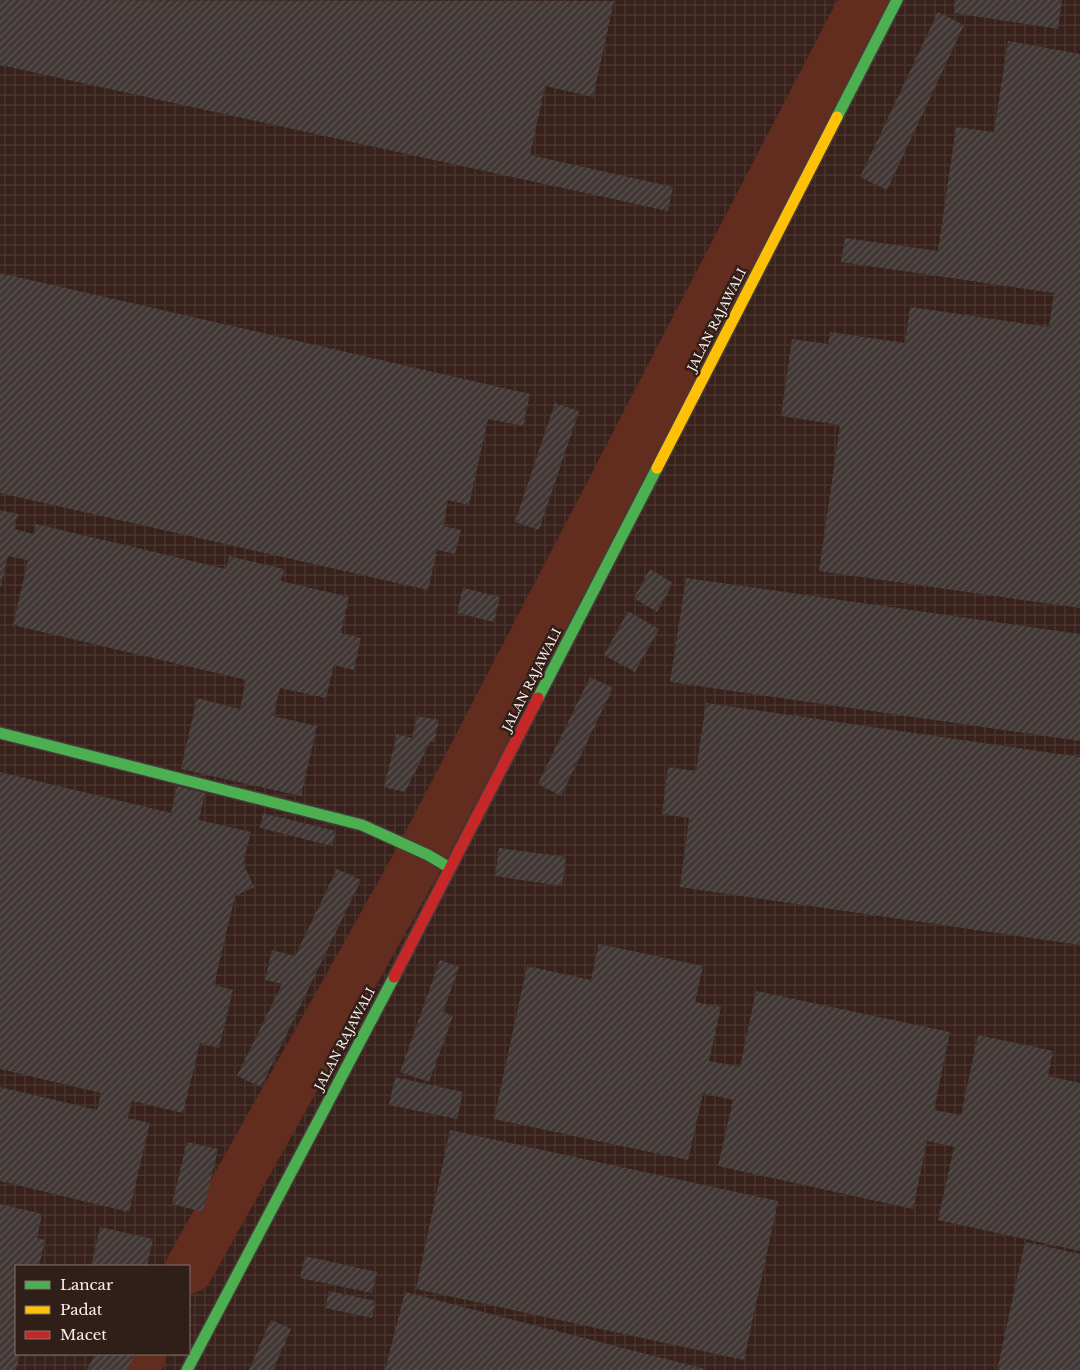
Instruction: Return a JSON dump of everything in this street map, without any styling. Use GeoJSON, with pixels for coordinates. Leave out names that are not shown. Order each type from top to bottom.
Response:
{"type":"FeatureCollection","features":[{"type":"Feature","properties":{"kind":"street","name":"JALAN RAJAWALI"},"geometry":{"type":"LineString","coordinates":[[187,1370],[450,868],[897,0]]}},
{"type":"Feature","properties":{"kind":"street"},"geometry":{"type":"LineString","coordinates":[[0,733],[362,825],[428,854],[450,868]]}},
{"type":"Feature","properties":{"kind":"shaded area"},"geometry":{"type":"Polygon","coordinates":[[[0,0],[1080,0],[1080,1370],[0,1370],[0,0]]]}},
{"type":"Feature","properties":{"kind":"building"},"geometry":{"type":"Polygon","coordinates":[[[0,0],[614,1],[593,97],[545,86],[530,155],[673,187],[668,211],[0,65],[0,0]]]}},
{"type":"Feature","properties":{"kind":"building"},"geometry":{"type":"Polygon","coordinates":[[[955,0],[1062,0],[1058,29],[954,13],[955,0]]]}},
{"type":"Feature","properties":{"kind":"building"},"geometry":{"type":"Polygon","coordinates":[[[938,12],[964,25],[887,190],[860,177],[938,12]]]}},
{"type":"Feature","properties":{"kind":"building"},"geometry":{"type":"Polygon","coordinates":[[[1008,41],[1080,54],[1080,608],[819,571],[840,425],[781,416],[792,339],[828,344],[830,332],[905,343],[910,307],[1049,327],[1054,293],[841,262],[845,238],[938,251],[956,127],[994,132],[1008,41]]]}},
{"type":"Feature","properties":{"kind":"building"},"geometry":{"type":"Polygon","coordinates":[[[0,273],[530,394],[523,426],[488,419],[469,505],[448,500],[443,526],[461,530],[455,554],[437,550],[428,590],[0,493],[0,273]]]}},
{"type":"Feature","properties":{"kind":"building"},"geometry":{"type":"Polygon","coordinates":[[[555,403],[579,411],[539,530],[515,522],[555,403]]]}},
{"type":"Feature","properties":{"kind":"building"},"geometry":{"type":"Polygon","coordinates":[[[0,510],[18,514],[14,529],[34,534],[36,524],[226,569],[229,556],[284,569],[281,581],[349,597],[341,633],[361,638],[354,670],[334,665],[326,698],[280,688],[273,716],[317,726],[301,796],[181,769],[197,698],[240,709],[246,680],[13,625],[28,560],[8,556],[0,589],[0,510]]]}},
{"type":"Feature","properties":{"kind":"building"},"geometry":{"type":"Polygon","coordinates":[[[650,569],[673,583],[657,612],[634,598],[650,569]]]}},
{"type":"Feature","properties":{"kind":"building"},"geometry":{"type":"Polygon","coordinates":[[[686,578],[1080,634],[1080,741],[670,682],[686,578]]]}},
{"type":"Feature","properties":{"kind":"building"},"geometry":{"type":"Polygon","coordinates":[[[463,588],[500,597],[494,622],[457,613],[463,588]]]}},
{"type":"Feature","properties":{"kind":"building"},"geometry":{"type":"Polygon","coordinates":[[[628,611],[659,629],[635,672],[604,655],[628,611]]]}},
{"type":"Feature","properties":{"kind":"building"},"geometry":{"type":"Polygon","coordinates":[[[590,677],[613,688],[561,796],[538,784],[590,677]]]}},
{"type":"Feature","properties":{"kind":"building"},"geometry":{"type":"Polygon","coordinates":[[[706,703],[1080,757],[1080,945],[680,887],[689,818],[662,814],[668,767],[696,771],[706,703]]]}},
{"type":"Feature","properties":{"kind":"building"},"geometry":{"type":"Polygon","coordinates":[[[417,716],[439,720],[434,742],[430,742],[405,792],[384,787],[397,734],[412,738],[417,716]]]}},
{"type":"Feature","properties":{"kind":"building"},"geometry":{"type":"Polygon","coordinates":[[[0,772],[171,813],[177,786],[205,793],[199,820],[251,832],[243,863],[254,887],[235,896],[214,985],[233,990],[219,1048],[200,1043],[183,1113],[132,1101],[128,1118],[150,1123],[129,1212],[0,1181],[0,1087],[97,1110],[101,1093],[0,1069],[0,772]]]}},
{"type":"Feature","properties":{"kind":"building"},"geometry":{"type":"Polygon","coordinates":[[[263,813],[336,831],[332,846],[260,828],[263,813]]]}},
{"type":"Feature","properties":{"kind":"building"},"geometry":{"type":"Polygon","coordinates":[[[499,848],[566,857],[562,886],[495,876],[499,848]]]}},
{"type":"Feature","properties":{"kind":"building"},"geometry":{"type":"Polygon","coordinates":[[[337,869],[361,880],[261,1087],[237,1076],[282,984],[265,980],[272,950],[295,956],[337,869]]]}},
{"type":"Feature","properties":{"kind":"building"},"geometry":{"type":"Polygon","coordinates":[[[599,944],[703,966],[695,1002],[721,1007],[709,1061],[740,1067],[756,991],[950,1032],[934,1110],[961,1115],[978,1035],[1053,1051],[1048,1076],[1080,1083],[1080,1251],[938,1220],[954,1147],[927,1141],[913,1209],[718,1166],[733,1100],[703,1093],[688,1160],[494,1119],[527,966],[591,980],[599,944]]]}},
{"type":"Feature","properties":{"kind":"building"},"geometry":{"type":"Polygon","coordinates":[[[440,960],[459,967],[443,1012],[453,1016],[429,1082],[400,1072],[440,960]]]}},
{"type":"Feature","properties":{"kind":"building"},"geometry":{"type":"Polygon","coordinates":[[[395,1077],[463,1092],[457,1119],[389,1105],[395,1077]]]}},
{"type":"Feature","properties":{"kind":"building"},"geometry":{"type":"Polygon","coordinates":[[[450,1130],[778,1201],[744,1360],[416,1289],[450,1130]]]}},
{"type":"Feature","properties":{"kind":"building"},"geometry":{"type":"Polygon","coordinates":[[[187,1142],[218,1149],[203,1212],[172,1204],[187,1142]]]}},
{"type":"Feature","properties":{"kind":"building"},"geometry":{"type":"Polygon","coordinates":[[[0,1204],[42,1214],[37,1238],[45,1240],[39,1265],[15,1265],[15,1355],[20,1355],[16,1370],[0,1370],[0,1204]]]}},
{"type":"Feature","properties":{"kind":"building"},"geometry":{"type":"Polygon","coordinates":[[[100,1227],[153,1239],[147,1265],[91,1265],[100,1227]]]}},
{"type":"Feature","properties":{"kind":"building"},"geometry":{"type":"Polygon","coordinates":[[[1025,1242],[1080,1254],[1080,1370],[997,1370],[1025,1242]]]}},
{"type":"Feature","properties":{"kind":"building"},"geometry":{"type":"Polygon","coordinates":[[[305,1256],[377,1272],[372,1293],[300,1278],[305,1256]]]}},
{"type":"Feature","properties":{"kind":"building"},"geometry":{"type":"Polygon","coordinates":[[[329,1291],[375,1301],[372,1318],[325,1308],[329,1291]]]}},
{"type":"Feature","properties":{"kind":"building"},"geometry":{"type":"Polygon","coordinates":[[[405,1292],[705,1369],[705,1370],[385,1370],[405,1292]]]}},
{"type":"Feature","properties":{"kind":"building"},"geometry":{"type":"Polygon","coordinates":[[[271,1320],[291,1329],[273,1370],[249,1370],[271,1320]]]}},
{"type":"Feature","properties":{"kind":"building"},"geometry":{"type":"Polygon","coordinates":[[[94,1355],[135,1355],[127,1370],[87,1370],[94,1355]]]}},
{"type":"Feature","properties":{"kind":"waterway"},"geometry":{"type":"LineString","coordinates":[[190,1267],[420,857],[865,0]]}},
{"type":"Feature","properties":{"kind":"waterway"},"geometry":{"type":"LineString","coordinates":[[134,1370],[142,1355]]}},
{"type":"Feature","properties":{"kind":"traffic: fast"},"geometry":{"type":"LineString","coordinates":[[837,117],[897,0]]}},
{"type":"Feature","properties":{"kind":"traffic: fast"},"geometry":{"type":"LineString","coordinates":[[538,698],[657,468]]}},
{"type":"Feature","properties":{"kind":"traffic: fast"},"geometry":{"type":"LineString","coordinates":[[0,733],[362,825],[428,855],[450,868]]}},
{"type":"Feature","properties":{"kind":"traffic: fast"},"geometry":{"type":"LineString","coordinates":[[187,1370],[394,977]]}},
{"type":"Feature","properties":{"kind":"traffic: slow"},"geometry":{"type":"LineString","coordinates":[[657,468],[837,117]]}},
{"type":"Feature","properties":{"kind":"traffic: jam"},"geometry":{"type":"LineString","coordinates":[[394,977],[538,698]]}}]}
